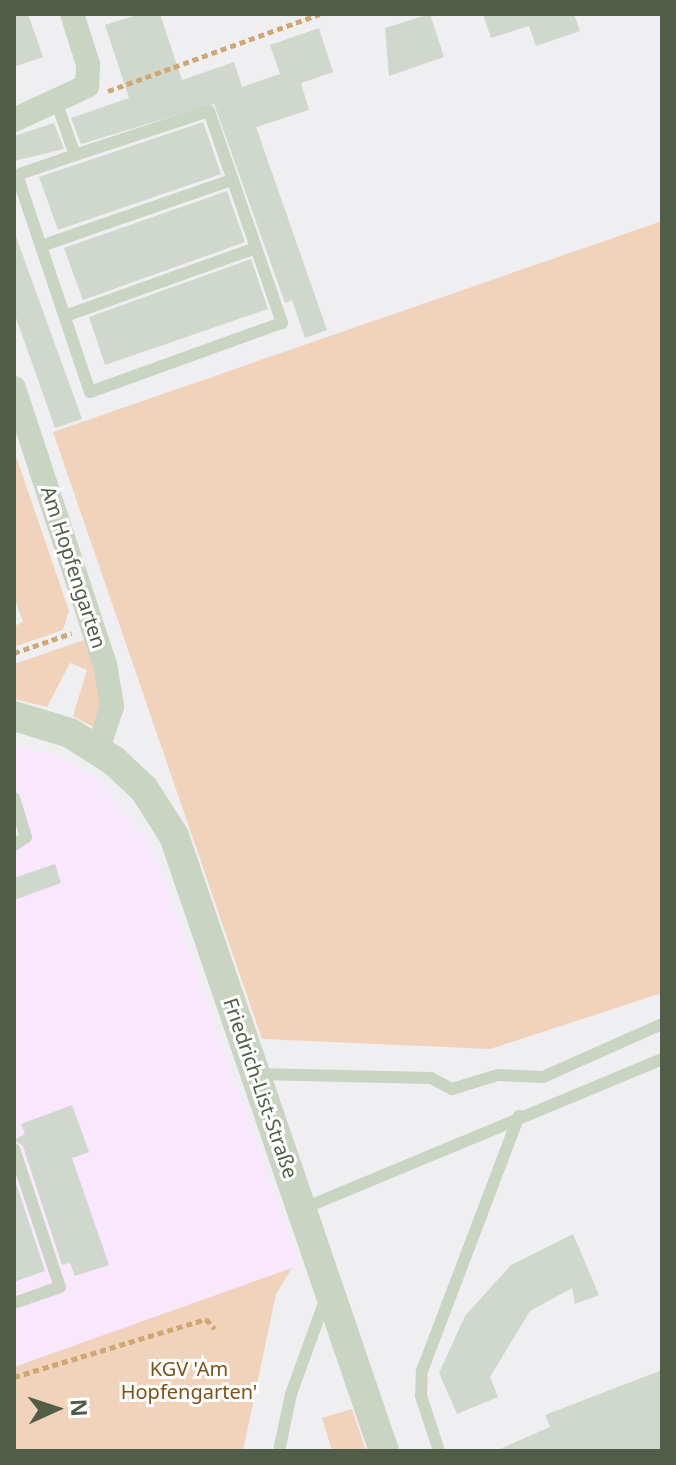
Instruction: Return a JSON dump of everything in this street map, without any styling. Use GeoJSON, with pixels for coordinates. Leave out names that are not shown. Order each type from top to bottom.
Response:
{"type":"FeatureCollection","features":[{"type":"Feature","properties":{"kind":"street"},"geometry":{"type":"LineString","coordinates":[[14,120],[57,104],[87,86],[88,64],[72,14]]}},
{"type":"Feature","properties":{"kind":"street","name":"Am Hopfengarten"},"geometry":{"type":"LineString","coordinates":[[14,388],[95,624],[112,706],[98,749]]}},
{"type":"Feature","properties":{"kind":"street","name":"Friedrich-List-Straße"},"geometry":{"type":"LineString","coordinates":[[14,716],[98,749],[137,781],[174,836],[384,1451]]}},
{"type":"Feature","properties":{"kind":"lane"},"geometry":{"type":"LineString","coordinates":[[57,104],[75,155]]}},
{"type":"Feature","properties":{"kind":"lane"},"geometry":{"type":"LineString","coordinates":[[209,111],[232,180],[282,323],[90,392],[17,175],[209,111]]}},
{"type":"Feature","properties":{"kind":"lane"},"geometry":{"type":"LineString","coordinates":[[41,246],[232,180]]}},
{"type":"Feature","properties":{"kind":"lane"},"geometry":{"type":"LineString","coordinates":[[65,316],[256,248]]}},
{"type":"Feature","properties":{"kind":"lane"},"geometry":{"type":"LineString","coordinates":[[14,798],[26,837],[14,845]]}},
{"type":"Feature","properties":{"kind":"lane"},"geometry":{"type":"LineString","coordinates":[[256,1074],[431,1078],[452,1089],[498,1075],[543,1077],[662,1024]]}},
{"type":"Feature","properties":{"kind":"lane"},"geometry":{"type":"LineString","coordinates":[[302,1209],[662,1059]]}},
{"type":"Feature","properties":{"kind":"lane"},"geometry":{"type":"LineString","coordinates":[[439,1451],[421,1396],[422,1371],[519,1116]]}},
{"type":"Feature","properties":{"kind":"lane"},"geometry":{"type":"LineString","coordinates":[[14,1149],[60,1287],[14,1303]]}},
{"type":"Feature","properties":{"kind":"lane"},"geometry":{"type":"LineString","coordinates":[[279,1451],[291,1394],[329,1289]]}},
{"type":"Feature","properties":{"kind":"path"},"geometry":{"type":"LineString","coordinates":[[87,86],[109,92],[319,14]]}},
{"type":"Feature","properties":{"kind":"path"},"geometry":{"type":"LineString","coordinates":[[14,653],[95,624]]}},
{"type":"Feature","properties":{"kind":"path"},"geometry":{"type":"LineString","coordinates":[[14,1377],[206,1319],[215,1329]]}},
{"type":"Feature","properties":{"kind":"shaded area"},"geometry":{"type":"Polygon","coordinates":[[[14,745],[59,757],[98,780],[153,850],[300,1265],[14,1367],[14,745]]]}},
{"type":"Feature","properties":{"kind":"green space"},"geometry":{"type":"Polygon","coordinates":[[[662,221],[662,993],[490,1049],[262,1039],[53,432],[662,221]]]}},
{"type":"Feature","properties":{"kind":"green space"},"geometry":{"type":"Polygon","coordinates":[[[14,450],[69,611],[63,630],[14,647],[14,626],[23,622],[14,597],[14,450]]]}},
{"type":"Feature","properties":{"kind":"green space"},"geometry":{"type":"Polygon","coordinates":[[[90,638],[105,671],[104,733],[73,716],[87,670],[70,663],[47,707],[14,699],[14,664],[90,638]]]}},
{"type":"Feature","properties":{"kind":"green space","name":"KGV 'Am Hopfengarten'"},"geometry":{"type":"Polygon","coordinates":[[[292,1268],[276,1294],[243,1451],[14,1451],[14,1367],[292,1268]]]}},
{"type":"Feature","properties":{"kind":"green space"},"geometry":{"type":"Polygon","coordinates":[[[352,1409],[366,1451],[332,1451],[322,1418],[352,1409]]]}},
{"type":"Feature","properties":{"kind":"building"},"geometry":{"type":"Polygon","coordinates":[[[14,14],[28,14],[43,57],[14,67],[14,14]]]}},
{"type":"Feature","properties":{"kind":"building"},"geometry":{"type":"Polygon","coordinates":[[[140,14],[160,14],[182,80],[234,62],[242,87],[280,74],[270,45],[319,28],[333,72],[301,83],[309,110],[256,127],[327,330],[305,338],[292,300],[285,303],[214,104],[81,144],[71,118],[129,98],[105,25],[140,14]]]}},
{"type":"Feature","properties":{"kind":"building"},"geometry":{"type":"Polygon","coordinates":[[[430,14],[444,57],[389,76],[385,28],[430,14]]]}},
{"type":"Feature","properties":{"kind":"building"},"geometry":{"type":"Polygon","coordinates":[[[483,14],[574,14],[580,31],[536,46],[529,26],[491,38],[483,14]]]}},
{"type":"Feature","properties":{"kind":"building"},"geometry":{"type":"Polygon","coordinates":[[[203,122],[221,174],[58,230],[39,177],[203,122]]]}},
{"type":"Feature","properties":{"kind":"building"},"geometry":{"type":"Polygon","coordinates":[[[54,123],[64,149],[14,161],[14,136],[54,123]]]}},
{"type":"Feature","properties":{"kind":"building"},"geometry":{"type":"Polygon","coordinates":[[[227,191],[245,242],[83,300],[64,248],[227,191]]]}},
{"type":"Feature","properties":{"kind":"building"},"geometry":{"type":"Polygon","coordinates":[[[14,231],[82,419],[55,428],[14,312],[14,231]]]}},
{"type":"Feature","properties":{"kind":"building"},"geometry":{"type":"Polygon","coordinates":[[[251,259],[268,309],[105,365],[89,317],[251,259]]]}},
{"type":"Feature","properties":{"kind":"building"},"geometry":{"type":"Polygon","coordinates":[[[55,864],[61,883],[14,900],[14,878],[55,864]]]}},
{"type":"Feature","properties":{"kind":"building"},"geometry":{"type":"Polygon","coordinates":[[[72,1105],[89,1152],[72,1158],[109,1265],[75,1276],[70,1263],[62,1265],[23,1146],[14,1140],[25,1134],[21,1124],[72,1105]]]}},
{"type":"Feature","properties":{"kind":"building"},"geometry":{"type":"Polygon","coordinates":[[[14,1177],[45,1271],[14,1282],[14,1177]]]}},
{"type":"Feature","properties":{"kind":"building"},"geometry":{"type":"Polygon","coordinates":[[[573,1234],[599,1295],[575,1304],[572,1288],[530,1311],[490,1377],[498,1397],[457,1414],[439,1373],[465,1316],[511,1265],[573,1234]]]}},
{"type":"Feature","properties":{"kind":"building"},"geometry":{"type":"Polygon","coordinates":[[[662,1370],[662,1451],[495,1451],[550,1427],[545,1415],[662,1370]]]}}]}
